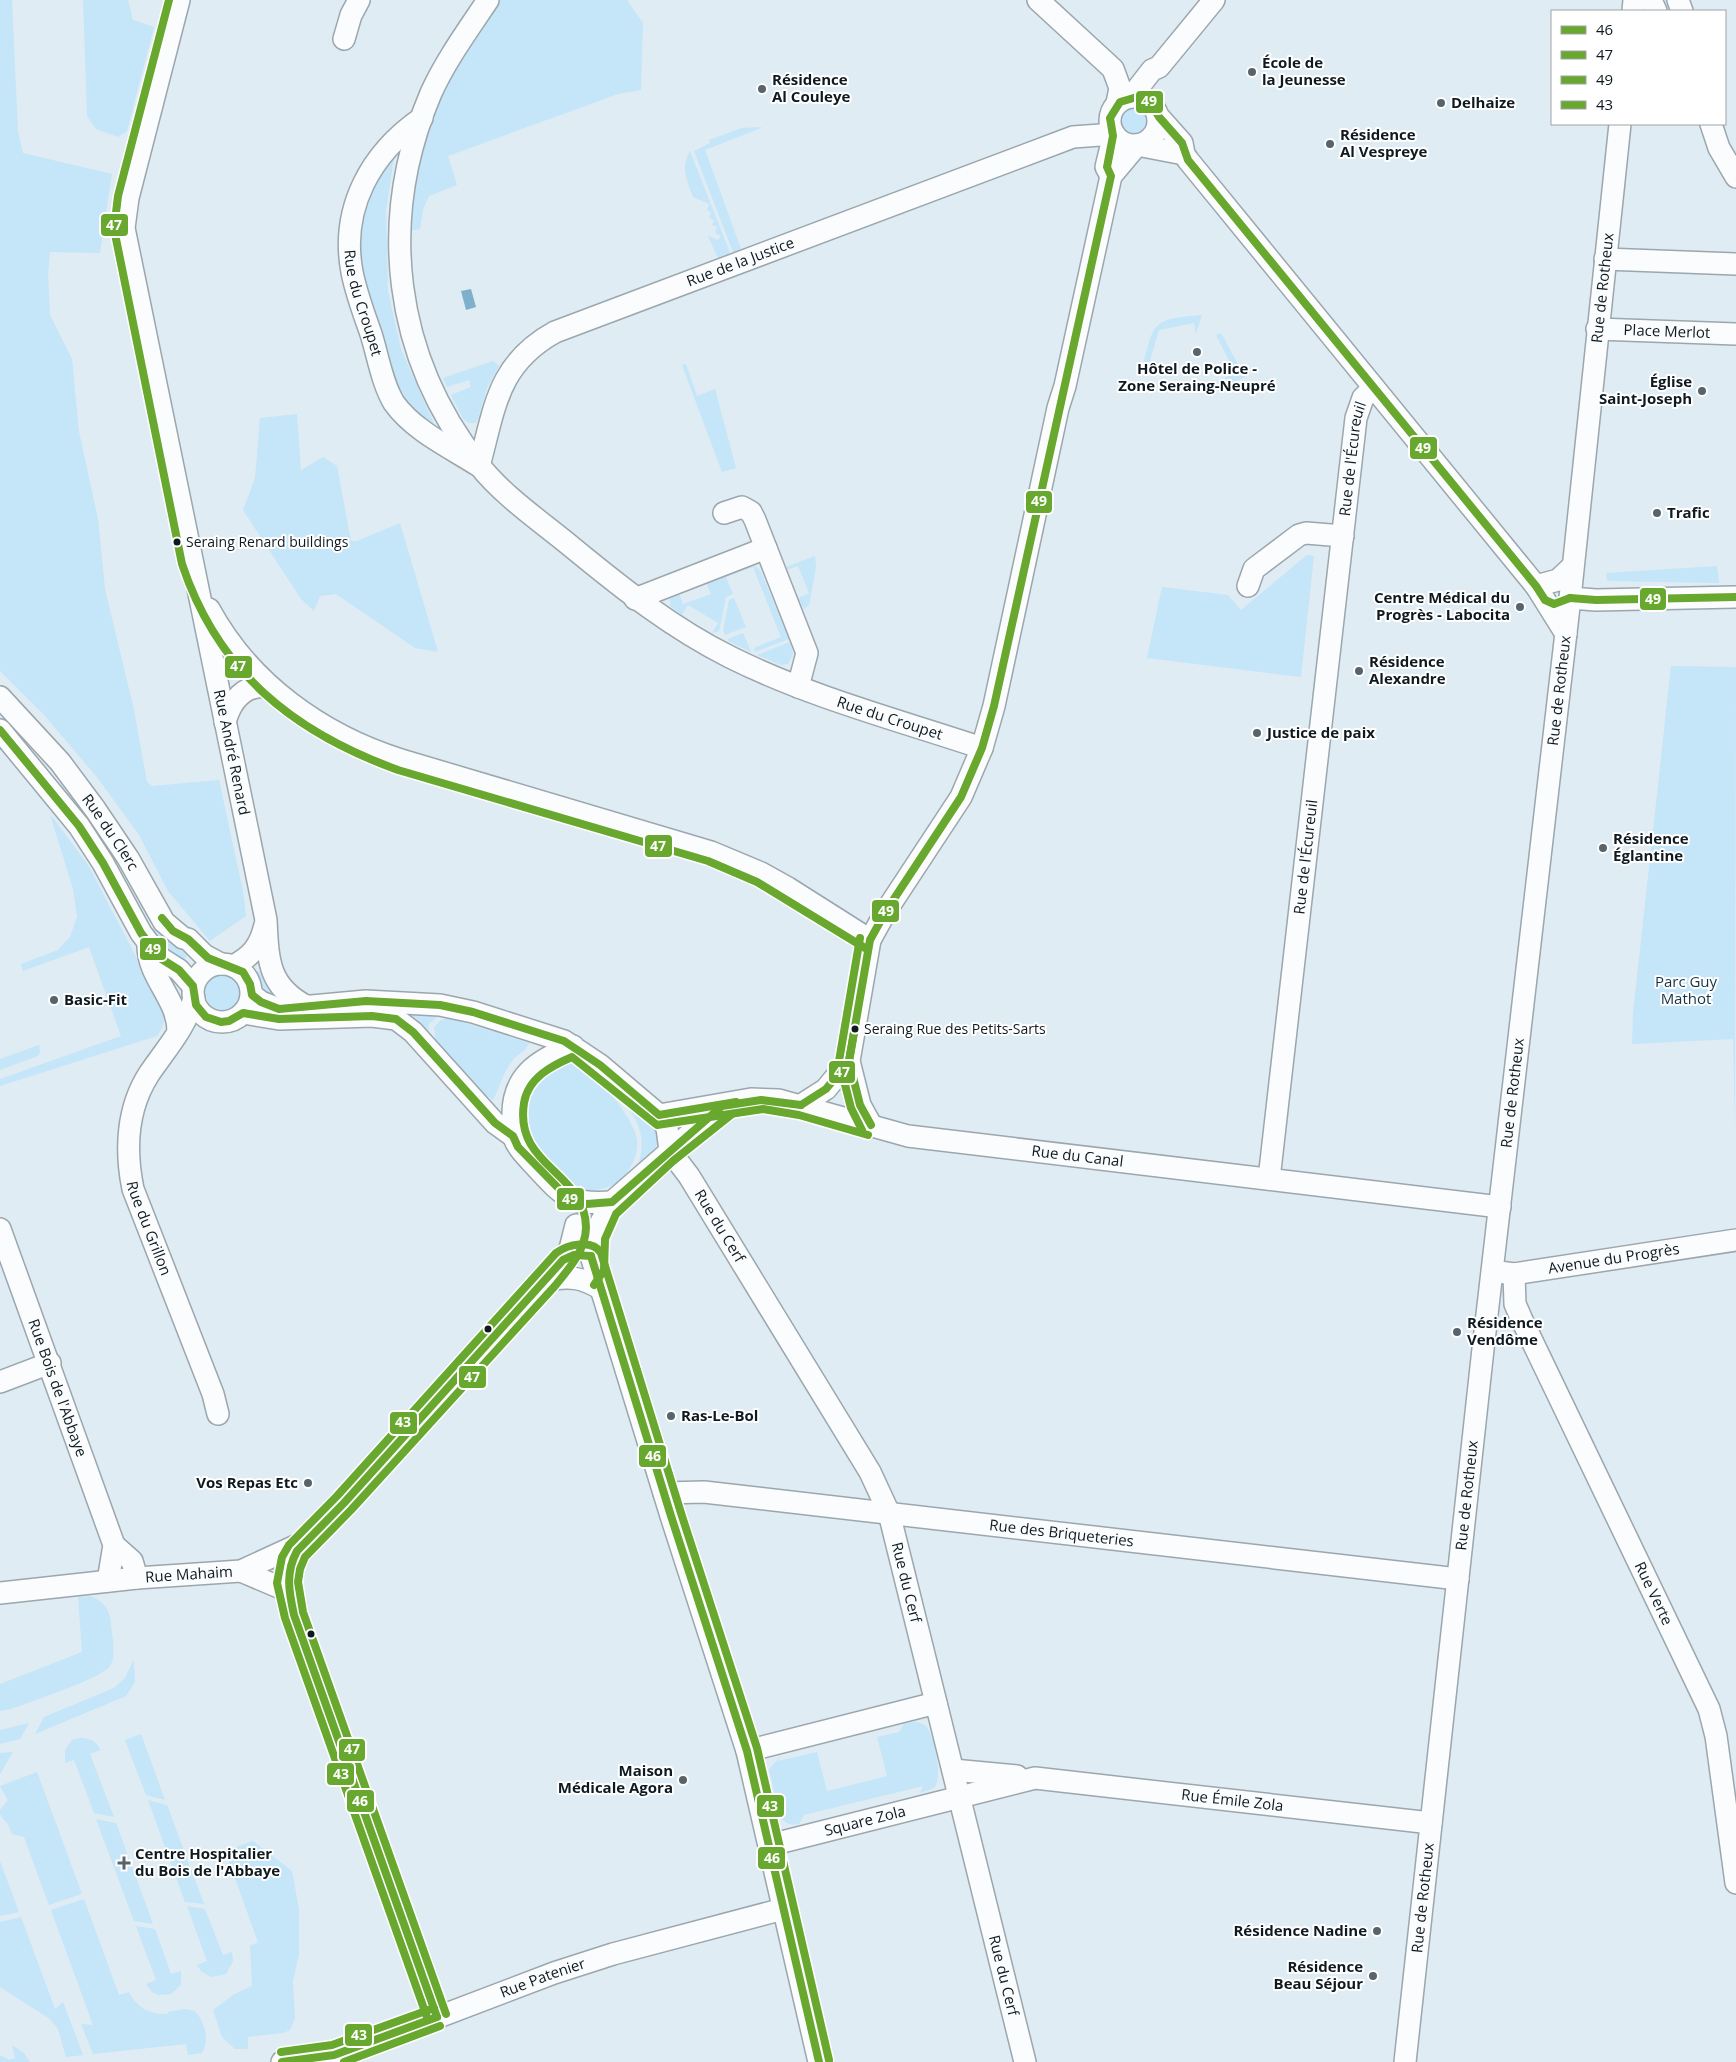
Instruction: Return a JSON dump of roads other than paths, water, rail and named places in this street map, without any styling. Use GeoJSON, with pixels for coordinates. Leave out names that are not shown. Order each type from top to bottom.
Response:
{"type":"FeatureCollection","features":[{"type":"Feature","properties":{"kind":"street","name":"Rue André Renard"},"geometry":{"type":"LineString","coordinates":[[179,0],[128,198],[124,228],[266,920],[267,943],[277,982],[291,998],[306,1006]]}},
{"type":"Feature","properties":{"kind":"street"},"geometry":{"type":"LineString","coordinates":[[344,39],[351,15],[360,0]]}},
{"type":"Feature","properties":{"kind":"street","name":"Rue du Croupet"},"geometry":{"type":"LineString","coordinates":[[479,466],[449,420],[420,360],[404,302],[399,254],[401,203],[412,148],[422,118],[445,66],[488,0]]}},
{"type":"Feature","properties":{"kind":"street"},"geometry":{"type":"LineString","coordinates":[[1038,0],[1117,71],[1120,88],[1158,124],[1151,138],[1137,145],[1109,167]]}},
{"type":"Feature","properties":{"kind":"street"},"geometry":{"type":"LineString","coordinates":[[1184,154],[1121,141],[1114,134],[1110,124],[1152,91],[1155,69],[1214,0]]}},
{"type":"Feature","properties":{"kind":"street"},"geometry":{"type":"LineString","coordinates":[[1117,71],[1155,69]]}},
{"type":"Feature","properties":{"kind":"street"},"geometry":{"type":"LineString","coordinates":[[1136,103],[1182,143],[1184,154],[1550,603],[1559,604],[1570,598],[1596,600],[1736,597]]}},
{"type":"Feature","properties":{"kind":"street","name":"Rue de la Justice"},"geometry":{"type":"LineString","coordinates":[[479,466],[502,385],[525,352],[541,340],[572,326],[1081,135],[1102,120],[1136,103]]}},
{"type":"Feature","properties":{"kind":"street","name":"Rue du Croupet"},"geometry":{"type":"LineString","coordinates":[[422,118],[406,129],[374,163],[365,179],[351,222],[352,272],[394,403],[402,413],[427,433],[479,466],[517,502],[636,599],[704,644],[754,669],[798,687],[982,748]]}},
{"type":"Feature","properties":{"kind":"street","name":"Rue de Rotheux"},"geometry":{"type":"LineString","coordinates":[[1405,2062],[1486,1323],[1570,598],[1620,125]]}},
{"type":"Feature","properties":{"kind":"street"},"geometry":{"type":"LineString","coordinates":[[1711,125],[1718,148],[1736,177]]}},
{"type":"Feature","properties":{"kind":"street"},"geometry":{"type":"LineString","coordinates":[[871,1125],[860,1105],[849,1061],[870,940],[886,911],[960,797],[982,748],[994,706],[1057,413],[1065,386],[1114,134]]}},
{"type":"Feature","properties":{"kind":"street","name":"Rue de la Justice"},"geometry":{"type":"LineString","coordinates":[[1081,135],[1114,134]]}},
{"type":"Feature","properties":{"kind":"street"},"geometry":{"type":"LineString","coordinates":[[1081,135],[1101,144],[1109,167]]}},
{"type":"Feature","properties":{"kind":"street"},"geometry":{"type":"LineString","coordinates":[[1605,259],[1736,264]]}},
{"type":"Feature","properties":{"kind":"street","name":"Place Merlot"},"geometry":{"type":"LineString","coordinates":[[1597,329],[1736,334]]}},
{"type":"Feature","properties":{"kind":"street","name":"Rue de l'Écureuil"},"geometry":{"type":"LineString","coordinates":[[1269,1179],[1356,418],[1363,398],[1373,388]]}},
{"type":"Feature","properties":{"kind":"street"},"geometry":{"type":"LineString","coordinates":[[724,513],[742,507],[751,512],[807,653],[798,687]]}},
{"type":"Feature","properties":{"kind":"street","name":"Rue de l'Écureuil"},"geometry":{"type":"LineString","coordinates":[[1248,586],[1254,569],[1299,535],[1306,533],[1343,536]]}},
{"type":"Feature","properties":{"kind":"street"},"geometry":{"type":"LineString","coordinates":[[636,599],[766,548]]}},
{"type":"Feature","properties":{"kind":"street"},"geometry":{"type":"LineString","coordinates":[[1541,590],[1558,580],[1573,566]]}},
{"type":"Feature","properties":{"kind":"street"},"geometry":{"type":"LineString","coordinates":[[199,588],[218,626],[235,651],[269,687],[320,723],[378,753],[660,836],[738,862],[788,888],[870,940]]}},
{"type":"Feature","properties":{"kind":"street"},"geometry":{"type":"LineString","coordinates":[[1541,590],[1566,634]]}},
{"type":"Feature","properties":{"kind":"street"},"geometry":{"type":"LineString","coordinates":[[225,722],[230,707],[238,696],[252,687],[269,687]]}},
{"type":"Feature","properties":{"kind":"street","name":"Rue du Clerc"},"geometry":{"type":"LineString","coordinates":[[0,697],[60,762],[96,809],[128,858],[164,922],[183,938],[188,939],[204,954],[227,965]]}},
{"type":"Feature","properties":{"kind":"street","name":"Rue du Clerc"},"geometry":{"type":"LineString","coordinates":[[0,730],[79,826],[160,958],[179,970],[194,992]]}},
{"type":"Feature","properties":{"kind":"street","name":"Rue André Renard"},"geometry":{"type":"LineString","coordinates":[[227,965],[249,957],[263,935],[266,920]]}},
{"type":"Feature","properties":{"kind":"street"},"geometry":{"type":"LineString","coordinates":[[148,941],[151,962],[177,1015],[175,1038]]}},
{"type":"Feature","properties":{"kind":"street","name":"Rue André Renard"},"geometry":{"type":"LineString","coordinates":[[248,997],[267,943]]}},
{"type":"Feature","properties":{"kind":"street"},"geometry":{"type":"LineString","coordinates":[[227,965],[245,974],[248,997],[230,1021],[213,1021],[200,1012],[194,992],[204,970],[227,965]]}},
{"type":"Feature","properties":{"kind":"street","name":"Rue du Grillon"},"geometry":{"type":"LineString","coordinates":[[194,992],[189,1016],[149,1074],[136,1100],[130,1128],[130,1174],[139,1205],[213,1394],[218,1414]]}},
{"type":"Feature","properties":{"kind":"street"},"geometry":{"type":"LineString","coordinates":[[248,997],[271,1007],[294,1008],[306,1006],[351,1009],[452,1006],[552,1036],[573,1046],[600,1065],[660,1115],[667,1128],[670,1151]]}},
{"type":"Feature","properties":{"kind":"street"},"geometry":{"type":"LineString","coordinates":[[248,997],[279,1019],[351,1009],[385,1016],[404,1024],[495,1123],[513,1136]]}},
{"type":"Feature","properties":{"kind":"street","name":"Rue du Grillon"},"geometry":{"type":"LineString","coordinates":[[175,1038],[213,1021]]}},
{"type":"Feature","properties":{"kind":"street"},"geometry":{"type":"LineString","coordinates":[[573,1046],[540,1061],[524,1078],[513,1104],[513,1136],[518,1146],[532,1162],[569,1199],[587,1204],[612,1202]]}},
{"type":"Feature","properties":{"kind":"street"},"geometry":{"type":"LineString","coordinates":[[801,1105],[826,1089],[849,1061]]}},
{"type":"Feature","properties":{"kind":"street","name":"Rue du Canal"},"geometry":{"type":"LineString","coordinates":[[660,1115],[722,1106],[738,1101],[763,1099],[801,1105],[908,1136],[1500,1207]]}},
{"type":"Feature","properties":{"kind":"street"},"geometry":{"type":"LineString","coordinates":[[593,1273],[601,1222],[612,1202],[722,1106]]}},
{"type":"Feature","properties":{"kind":"street","name":"Rue du Cerf"},"geometry":{"type":"LineString","coordinates":[[670,1151],[689,1176],[866,1466],[889,1512],[1025,2062]]}},
{"type":"Feature","properties":{"kind":"street"},"geometry":{"type":"LineString","coordinates":[[569,1199],[747,1750],[819,2062]]}},
{"type":"Feature","properties":{"kind":"street","name":"Rue Mahaim"},"geometry":{"type":"LineString","coordinates":[[437,2017],[294,1615],[288,1591],[288,1571],[292,1560],[306,1541],[547,1280],[563,1260],[573,1242],[576,1225]]}},
{"type":"Feature","properties":{"kind":"street","name":"Rue Bois de l'Abbaye"},"geometry":{"type":"LineString","coordinates":[[0,1229],[50,1363],[114,1546],[108,1581]]}},
{"type":"Feature","properties":{"kind":"street","name":"Avenue du Progrès"},"geometry":{"type":"LineString","coordinates":[[1492,1272],[1514,1274],[1736,1240]]}},
{"type":"Feature","properties":{"kind":"street"},"geometry":{"type":"LineString","coordinates":[[563,1260],[574,1255],[593,1273]]}},
{"type":"Feature","properties":{"kind":"street"},"geometry":{"type":"LineString","coordinates":[[547,1280],[593,1273]]}},
{"type":"Feature","properties":{"kind":"street","name":"Rue Verte"},"geometry":{"type":"LineString","coordinates":[[1514,1274],[1515,1304],[1522,1320],[1709,1709],[1718,1744],[1736,1883]]}},
{"type":"Feature","properties":{"kind":"street"},"geometry":{"type":"LineString","coordinates":[[1486,1323],[1506,1318],[1522,1320]]}},
{"type":"Feature","properties":{"kind":"street"},"geometry":{"type":"LineString","coordinates":[[0,1382],[50,1363]]}},
{"type":"Feature","properties":{"kind":"street","name":"Rue des Briqueteries"},"geometry":{"type":"LineString","coordinates":[[664,1493],[704,1492],[889,1512],[1458,1579]]}},
{"type":"Feature","properties":{"kind":"street","name":"Rue Mahaim"},"geometry":{"type":"LineString","coordinates":[[0,1593],[136,1578],[241,1571],[306,1541]]}},
{"type":"Feature","properties":{"kind":"street","name":"Rue Bois de l'Abbaye"},"geometry":{"type":"LineString","coordinates":[[114,1546],[132,1561],[136,1578]]}},
{"type":"Feature","properties":{"kind":"street","name":"Rue Mahaim"},"geometry":{"type":"LineString","coordinates":[[241,1571],[288,1591]]}},
{"type":"Feature","properties":{"kind":"street"},"geometry":{"type":"LineString","coordinates":[[747,1750],[936,1703]]}},
{"type":"Feature","properties":{"kind":"street","name":"Rue Émile Zola"},"geometry":{"type":"LineString","coordinates":[[953,1770],[1432,1823]]}},
{"type":"Feature","properties":{"kind":"street","name":"Rue Émile Zola"},"geometry":{"type":"LineString","coordinates":[[960,1796],[1035,1778]]}},
{"type":"Feature","properties":{"kind":"street","name":"Square Zola"},"geometry":{"type":"LineString","coordinates":[[770,1845],[960,1796]]}},
{"type":"Feature","properties":{"kind":"street","name":"Rue Patenier"},"geometry":{"type":"LineString","coordinates":[[294,2061],[349,2051],[554,1973],[613,1954],[783,1908]]}},
{"type":"Feature","properties":{"kind":"place","name":"École de la Jeunesse"},"geometry":{"type":"Point","coordinates":[1252,72]}},
{"type":"Feature","properties":{"kind":"place","name":"Résidence Al Couleye"},"geometry":{"type":"Point","coordinates":[762,89]}},
{"type":"Feature","properties":{"kind":"place","name":"Delhaize"},"geometry":{"type":"Point","coordinates":[1441,103]}},
{"type":"Feature","properties":{"kind":"place","name":"Résidence Al Vespreye"},"geometry":{"type":"Point","coordinates":[1330,144]}},
{"type":"Feature","properties":{"kind":"place","name":"Hôtel de Police - Zone Seraing-Neupré"},"geometry":{"type":"Point","coordinates":[1197,352]}},
{"type":"Feature","properties":{"kind":"place","name":"Église Saint-Joseph"},"geometry":{"type":"Point","coordinates":[1702,391]}},
{"type":"Feature","properties":{"kind":"place","name":"Trafic"},"geometry":{"type":"Point","coordinates":[1657,513]}},
{"type":"Feature","properties":{"kind":"place","name":"Seraing Renard buildings"},"geometry":{"type":"Point","coordinates":[177,542]}},
{"type":"Feature","properties":{"kind":"place","name":"Centre Médical du Progrès - Labocita"},"geometry":{"type":"Point","coordinates":[1520,607]}},
{"type":"Feature","properties":{"kind":"place","name":"Résidence Alexandre"},"geometry":{"type":"Point","coordinates":[1359,671]}},
{"type":"Feature","properties":{"kind":"place","name":"Justice de paix"},"geometry":{"type":"Point","coordinates":[1257,733]}},
{"type":"Feature","properties":{"kind":"place","name":"Résidence Églantine"},"geometry":{"type":"Point","coordinates":[1603,848]}},
{"type":"Feature","properties":{"kind":"place","name":"Basic-Fit"},"geometry":{"type":"Point","coordinates":[54,1000]}},
{"type":"Feature","properties":{"kind":"place","name":"Seraing Rue des Petits-Sarts"},"geometry":{"type":"Point","coordinates":[855,1029]}},
{"type":"Feature","properties":{"kind":"place","name":"Résidence Vendôme"},"geometry":{"type":"Point","coordinates":[1457,1332]}},
{"type":"Feature","properties":{"kind":"place","name":"Ras-Le-Bol"},"geometry":{"type":"Point","coordinates":[671,1416]}},
{"type":"Feature","properties":{"kind":"place","name":"Vos Repas Etc"},"geometry":{"type":"Point","coordinates":[308,1483]}},
{"type":"Feature","properties":{"kind":"place","name":"Maison Médicale Agora"},"geometry":{"type":"Point","coordinates":[683,1780]}},
{"type":"Feature","properties":{"kind":"place","name":"Centre Hospitalier du Bois de l'Abbaye"},"geometry":{"type":"Point","coordinates":[124,1863]}},
{"type":"Feature","properties":{"kind":"place","name":"Résidence Nadine"},"geometry":{"type":"Point","coordinates":[1377,1931]}},
{"type":"Feature","properties":{"kind":"place","name":"Résidence Beau Séjour"},"geometry":{"type":"Point","coordinates":[1373,1976]}},
{"type":"Feature","properties":{"kind":"park label","name":"Parc Guy Mathot"},"geometry":{"type":"Point","coordinates":[1686,990]}}]}
